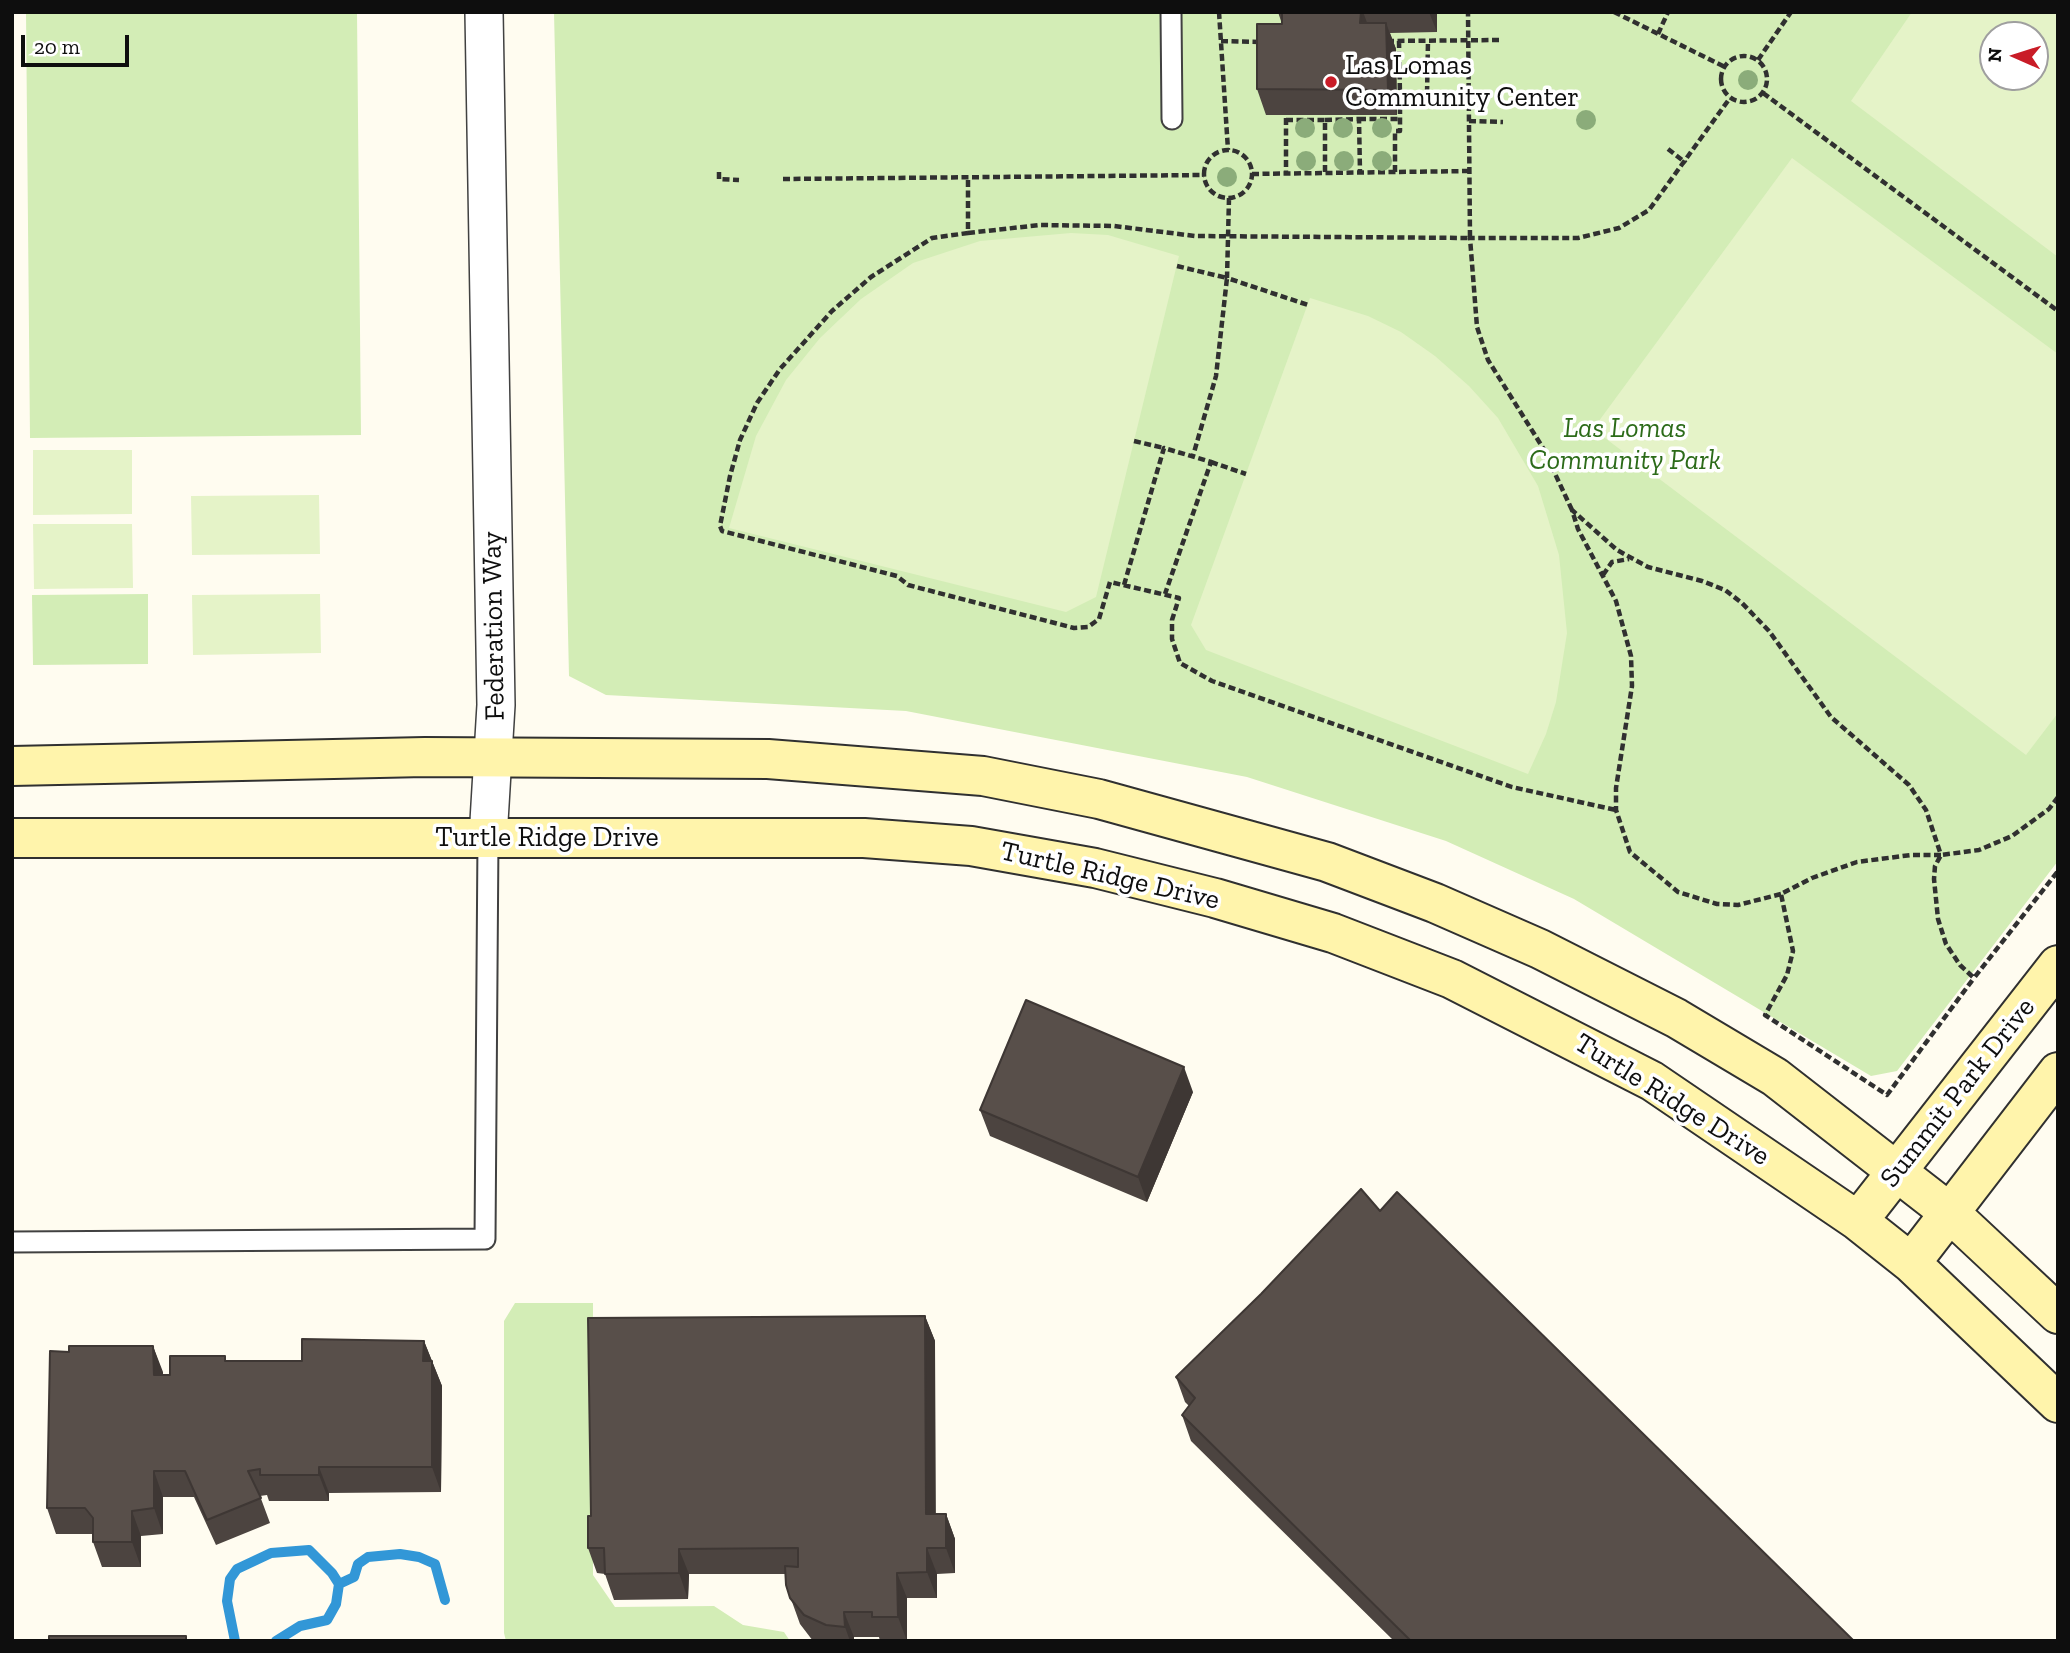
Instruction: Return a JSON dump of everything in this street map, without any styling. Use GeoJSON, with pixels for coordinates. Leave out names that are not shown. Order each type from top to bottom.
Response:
{"type":"FeatureCollection","features":[{"type":"Feature","properties":{"kind":"street","name":"Federation Way"},"geometry":{"type":"LineString","coordinates":[[484,12],[496,705],[488,838]]}},
{"type":"Feature","properties":{"kind":"street"},"geometry":{"type":"LineString","coordinates":[[12,766],[494,757],[768,759],[983,776],[1099,799],[1327,862],[1435,903],[1528,944],[1676,1018],[1775,1077],[1950,1213],[2058,1314]]}},
{"type":"Feature","properties":{"kind":"street","name":"Turtle Ridge Drive"},"geometry":{"type":"LineString","coordinates":[[12,838],[864,838],[971,846],[1095,868],[1215,898],[1333,933],[1452,979],[1653,1081],[1858,1221],[1911,1263],[2058,1403]]}},
{"type":"Feature","properties":{"kind":"street","name":"Summit Park Drive"},"geometry":{"type":"LineString","coordinates":[[1858,1221],[2058,965]]}},
{"type":"Feature","properties":{"kind":"street"},"geometry":{"type":"LineString","coordinates":[[1911,1263],[2058,1072]]}},
{"type":"Feature","properties":{"kind":"lane"},"geometry":{"type":"LineString","coordinates":[[1171,12],[1171,119]]}},
{"type":"Feature","properties":{"kind":"lane","name":"Federation Way"},"geometry":{"type":"LineString","coordinates":[[12,1242],[485,1238],[488,838]]}},
{"type":"Feature","properties":{"kind":"path"},"geometry":{"type":"LineString","coordinates":[[1219,12],[1228,150]]}},
{"type":"Feature","properties":{"kind":"path"},"geometry":{"type":"LineString","coordinates":[[1468,12],[1470,238],[1477,327],[1488,360],[1543,448],[1578,529],[1616,601],[1631,656],[1632,686],[1618,765],[1616,810],[1630,852],[1678,892],[1717,904],[1738,905],[1781,894],[1812,878],[1857,862],[1979,850],[2012,836],[2049,809],[2058,797]]}},
{"type":"Feature","properties":{"kind":"path"},"geometry":{"type":"LineString","coordinates":[[1615,12],[1724,66]]}},
{"type":"Feature","properties":{"kind":"path"},"geometry":{"type":"LineString","coordinates":[[1658,34],[1668,12]]}},
{"type":"Feature","properties":{"kind":"path"},"geometry":{"type":"LineString","coordinates":[[1758,60],[1791,12]]}},
{"type":"Feature","properties":{"kind":"path"},"geometry":{"type":"LineString","coordinates":[[1380,40],[1502,40]]}},
{"type":"Feature","properties":{"kind":"path"},"geometry":{"type":"LineString","coordinates":[[1221,41],[1268,42]]}},
{"type":"Feature","properties":{"kind":"path"},"geometry":{"type":"LineString","coordinates":[[1395,172],[1395,131],[1400,131],[1399,41]]}},
{"type":"Feature","properties":{"kind":"path"},"geometry":{"type":"LineString","coordinates":[[1400,96],[1427,96],[1428,41]]}},
{"type":"Feature","properties":{"kind":"path"},"geometry":{"type":"LineString","coordinates":[[1736,56],[1751,56],[1758,60],[1766,72],[1763,93],[1751,101],[1730,98],[1722,87],[1724,66],[1736,56]]}},
{"type":"Feature","properties":{"kind":"path"},"geometry":{"type":"LineString","coordinates":[[1763,93],[2058,311]]}},
{"type":"Feature","properties":{"kind":"path"},"geometry":{"type":"LineString","coordinates":[[1616,810],[1512,787],[1212,681],[1180,663],[1172,639],[1172,620],[1179,598],[1110,582],[1099,619],[1088,627],[1074,628],[908,585],[897,576],[722,531],[720,526],[740,440],[779,369],[832,312],[871,277],[932,238],[1040,225],[1114,226],[1228,237],[1578,237],[1619,228],[1649,210],[1686,163],[1730,98]]}},
{"type":"Feature","properties":{"kind":"path"},"geometry":{"type":"LineString","coordinates":[[1286,174],[1286,117],[1325,120],[1400,119]]}},
{"type":"Feature","properties":{"kind":"path"},"geometry":{"type":"LineString","coordinates":[[1359,119],[1360,172]]}},
{"type":"Feature","properties":{"kind":"path"},"geometry":{"type":"LineString","coordinates":[[1325,120],[1325,173]]}},
{"type":"Feature","properties":{"kind":"path"},"geometry":{"type":"LineString","coordinates":[[1469,121],[1503,122]]}},
{"type":"Feature","properties":{"kind":"path"},"geometry":{"type":"LineString","coordinates":[[1668,149],[1686,163]]}},
{"type":"Feature","properties":{"kind":"path"},"geometry":{"type":"LineString","coordinates":[[1228,150],[1246,158],[1252,174],[1243,192],[1229,198],[1213,194],[1204,175],[1210,157],[1228,150]]}},
{"type":"Feature","properties":{"kind":"path"},"geometry":{"type":"LineString","coordinates":[[1252,174],[1469,171]]}},
{"type":"Feature","properties":{"kind":"path"},"geometry":{"type":"LineString","coordinates":[[719,172],[719,180],[739,180]]}},
{"type":"Feature","properties":{"kind":"path"},"geometry":{"type":"LineString","coordinates":[[783,179],[968,180],[1204,175]]}},
{"type":"Feature","properties":{"kind":"path"},"geometry":{"type":"LineString","coordinates":[[968,180],[968,233]]}},
{"type":"Feature","properties":{"kind":"path"},"geometry":{"type":"LineString","coordinates":[[1193,456],[1216,376],[1227,278],[1229,198]]}},
{"type":"Feature","properties":{"kind":"path"},"geometry":{"type":"LineString","coordinates":[[1177,266],[1227,278],[1308,305]]}},
{"type":"Feature","properties":{"kind":"path"},"geometry":{"type":"LineString","coordinates":[[1134,441],[1193,456],[1246,474]]}},
{"type":"Feature","properties":{"kind":"path"},"geometry":{"type":"LineString","coordinates":[[1124,585],[1164,448]]}},
{"type":"Feature","properties":{"kind":"path"},"geometry":{"type":"LineString","coordinates":[[1165,594],[1211,462]]}},
{"type":"Feature","properties":{"kind":"path"},"geometry":{"type":"LineString","coordinates":[[1572,510],[1617,551],[1648,567],[1725,590],[1742,603],[1769,631],[1831,717],[1909,785],[1926,810],[1941,855],[1935,866],[1934,879],[1938,919],[1945,944],[1960,965],[1974,978]]}},
{"type":"Feature","properties":{"kind":"path"},"geometry":{"type":"LineString","coordinates":[[1603,575],[1612,562],[1631,558]]}},
{"type":"Feature","properties":{"kind":"path"},"geometry":{"type":"LineString","coordinates":[[1781,894],[1793,950],[1787,975],[1765,1015],[1886,1095],[2058,872]]}},
{"type":"Feature","properties":{"kind":"green space"},"geometry":{"type":"Polygon","coordinates":[[[26,12],[357,12],[361,435],[30,438],[26,12]]]}},
{"type":"Feature","properties":{"kind":"green space","name":"Las Lomas Community Park"},"geometry":{"type":"Polygon","coordinates":[[[554,12],[2058,12],[2058,861],[1897,1071],[1871,1076],[1574,899],[1446,841],[1247,777],[906,711],[606,695],[569,676],[554,12]]]}},
{"type":"Feature","properties":{"kind":"green space"},"geometry":{"type":"Polygon","coordinates":[[[1912,12],[2058,12],[2058,257],[1851,101],[1912,12]]]}},
{"type":"Feature","properties":{"kind":"green space"},"geometry":{"type":"Polygon","coordinates":[[[1792,158],[2058,354],[2058,713],[2026,755],[1593,429],[1792,158]]]}},
{"type":"Feature","properties":{"kind":"green space"},"geometry":{"type":"Polygon","coordinates":[[[1071,233],[1108,235],[1179,256],[1096,597],[1066,612],[729,528],[756,436],[786,380],[820,338],[861,299],[913,263],[980,241],[1071,233]]]}},
{"type":"Feature","properties":{"kind":"green space"},"geometry":{"type":"Polygon","coordinates":[[[1310,298],[1368,316],[1401,332],[1435,356],[1469,386],[1498,418],[1538,486],[1559,555],[1567,633],[1556,702],[1546,734],[1528,774],[1206,650],[1191,625],[1310,298]]]}},
{"type":"Feature","properties":{"kind":"green space"},"geometry":{"type":"Polygon","coordinates":[[[33,450],[132,450],[132,514],[33,515],[33,450]]]}},
{"type":"Feature","properties":{"kind":"green space"},"geometry":{"type":"Polygon","coordinates":[[[319,495],[320,554],[192,555],[191,496],[319,495]]]}},
{"type":"Feature","properties":{"kind":"green space"},"geometry":{"type":"Polygon","coordinates":[[[33,524],[132,524],[133,588],[34,589],[33,524]]]}},
{"type":"Feature","properties":{"kind":"green space"},"geometry":{"type":"Polygon","coordinates":[[[148,594],[148,664],[33,665],[32,595],[148,594]]]}},
{"type":"Feature","properties":{"kind":"green space"},"geometry":{"type":"Polygon","coordinates":[[[320,594],[321,653],[193,655],[192,595],[320,594]]]}},
{"type":"Feature","properties":{"kind":"green space"},"geometry":{"type":"Polygon","coordinates":[[[515,1303],[593,1303],[593,1575],[615,1607],[714,1606],[743,1625],[784,1632],[790,1641],[506,1641],[504,1321],[515,1303]]]}},
{"type":"Feature","properties":{"kind":"building","name":"Las Lomas Community Center"},"geometry":{"type":"Polygon","coordinates":[[[1282,12],[1361,12],[1360,23],[1386,23],[1388,90],[1257,89],[1257,24],[1282,24],[1282,12]]]}},
{"type":"Feature","properties":{"kind":"building"},"geometry":{"type":"Polygon","coordinates":[[[1026,1000],[1184,1067],[1138,1177],[980,1110],[1026,1000]]]}},
{"type":"Feature","properties":{"kind":"building"},"geometry":{"type":"Polygon","coordinates":[[[1361,1189],[1380,1211],[1397,1192],[1854,1641],[1411,1641],[1182,1415],[1195,1398],[1176,1377],[1261,1294],[1361,1189]]]}},
{"type":"Feature","properties":{"kind":"building"},"geometry":{"type":"Polygon","coordinates":[[[925,1316],[926,1514],[946,1514],[946,1548],[927,1548],[927,1572],[897,1573],[898,1617],[872,1617],[872,1612],[844,1612],[845,1627],[826,1625],[804,1615],[790,1598],[786,1585],[785,1566],[798,1567],[798,1548],[679,1549],[679,1573],[605,1574],[604,1548],[588,1548],[588,1516],[591,1516],[588,1318],[925,1316]]]}},
{"type":"Feature","properties":{"kind":"building"},"geometry":{"type":"Polygon","coordinates":[[[302,1339],[424,1341],[423,1361],[432,1361],[432,1467],[319,1467],[319,1475],[260,1475],[260,1469],[248,1471],[261,1498],[207,1520],[185,1471],[154,1471],[154,1508],[132,1511],[132,1542],[93,1542],[93,1518],[85,1508],[47,1508],[50,1351],[69,1352],[69,1346],[153,1346],[154,1375],[170,1375],[170,1356],[225,1356],[225,1361],[302,1361],[302,1339]]]}},
{"type":"Feature","properties":{"kind":"building"},"geometry":{"type":"Polygon","coordinates":[[[49,1636],[186,1636],[186,1641],[49,1641],[49,1636]]]}},
{"type":"Feature","properties":{"kind":"waterway"},"geometry":{"type":"LineString","coordinates":[[235,1641],[227,1601],[230,1579],[237,1569],[271,1553],[309,1550],[339,1584],[336,1604],[327,1620],[300,1626],[276,1641]]}},
{"type":"Feature","properties":{"kind":"waterway"},"geometry":{"type":"LineString","coordinates":[[339,1584],[354,1577],[358,1564],[368,1557],[400,1554],[419,1557],[435,1564],[445,1600]]}},
{"type":"Feature","properties":{"kind":"place","name":"Las Lomas Community Center"},"geometry":{"type":"Point","coordinates":[1331,82]}}]}
